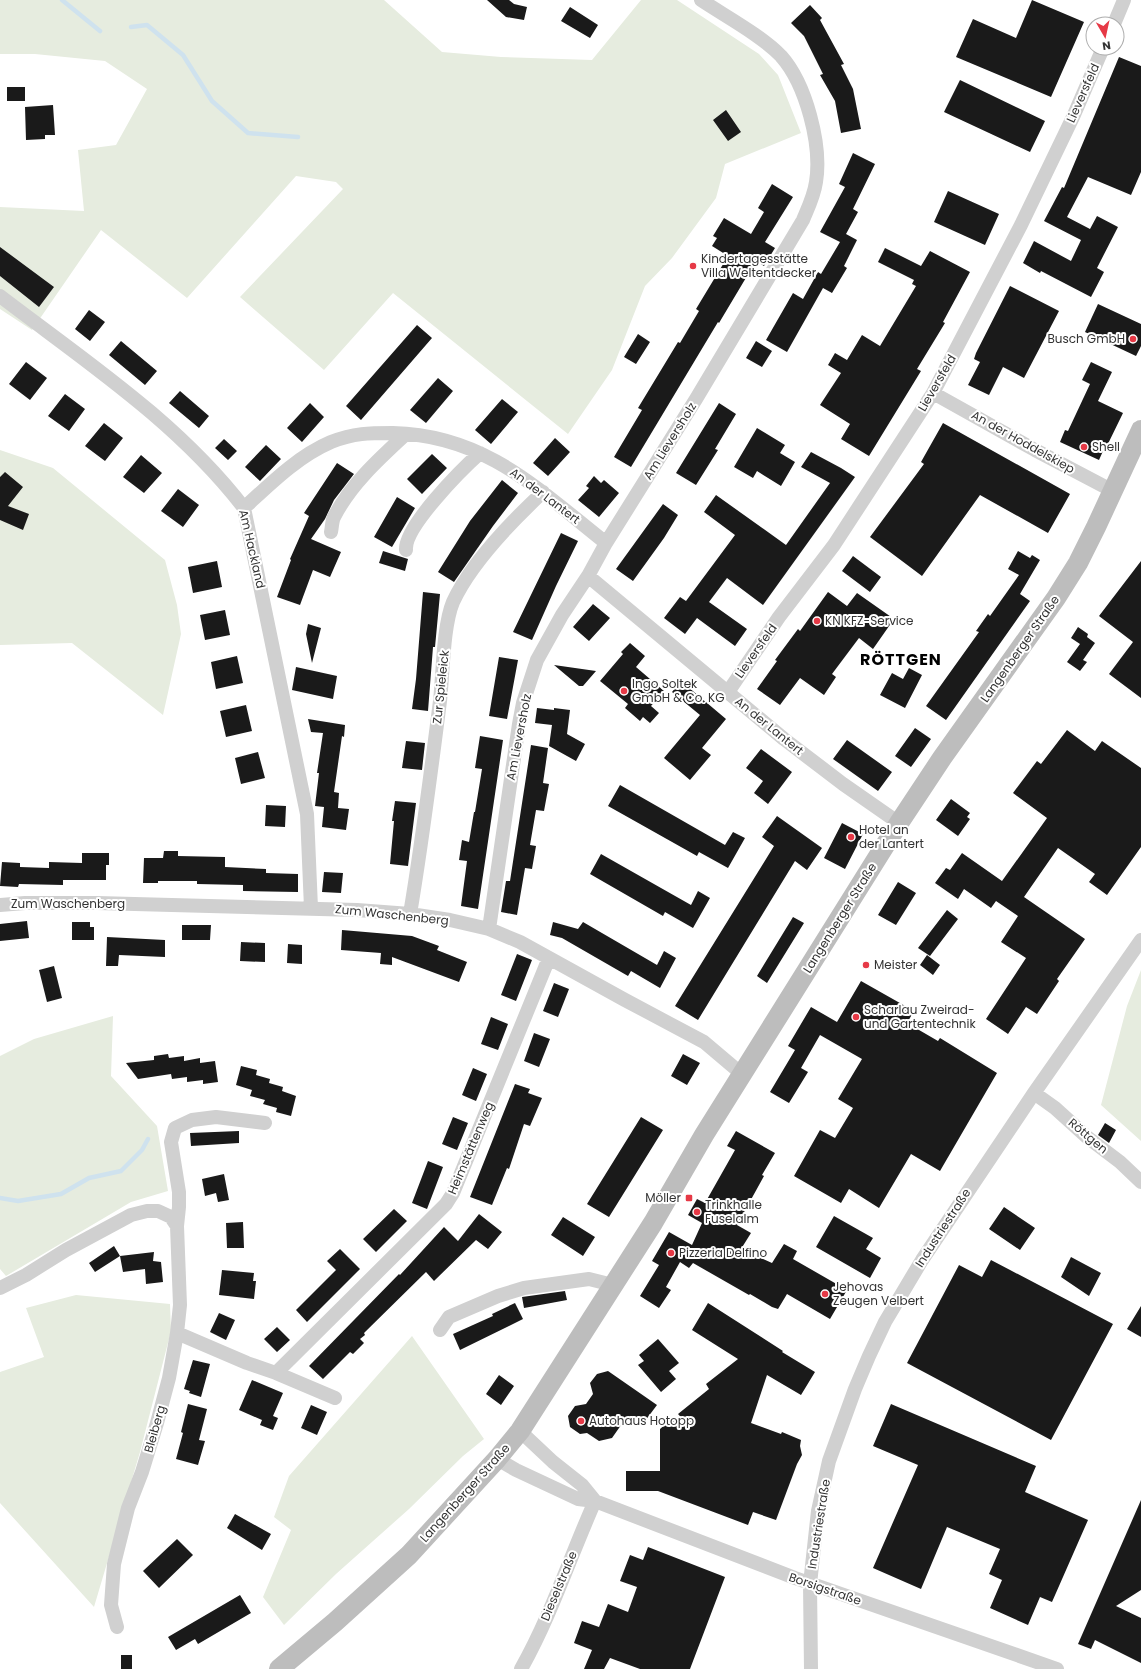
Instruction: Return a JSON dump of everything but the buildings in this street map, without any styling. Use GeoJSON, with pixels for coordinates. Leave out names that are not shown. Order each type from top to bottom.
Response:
{"type":"FeatureCollection","features":[{"type":"Feature","properties":{"kind":"main road","name":"Langenberger Straße"},"geometry":{"type":"LineString","coordinates":[[279,1669],[335,1622],[409,1555],[497,1460],[520,1431],[669,1197],[704,1135],[743,1075],[899,823],[938,764],[1056,598],[1078,563],[1141,430]]}},
{"type":"Feature","properties":{"kind":"street","name":"Am Lieversholz"},"geometry":{"type":"LineString","coordinates":[[489,929],[519,724],[523,703],[537,660],[562,615],[588,576],[606,543],[700,392],[803,220],[811,201],[816,182],[817,160],[812,120],[800,86],[790,70],[781,57],[770,46],[701,0]]}},
{"type":"Feature","properties":{"kind":"street"},"geometry":{"type":"LineString","coordinates":[[1117,16],[1124,0]]}},
{"type":"Feature","properties":{"kind":"street","name":"Lieversfeld"},"geometry":{"type":"LineString","coordinates":[[728,692],[779,617],[834,545],[933,393],[1021,225],[1073,117],[1100,56]]}},
{"type":"Feature","properties":{"kind":"street","name":"Am Hackland"},"geometry":{"type":"LineString","coordinates":[[0,296],[96,368],[164,424],[228,487],[244,508],[307,814],[311,908]]}},
{"type":"Feature","properties":{"kind":"street","name":"An der Hoddelskiep"},"geometry":{"type":"LineString","coordinates":[[933,393],[1035,450],[1113,490]]}},
{"type":"Feature","properties":{"kind":"street","name":"An der Lantert"},"geometry":{"type":"LineString","coordinates":[[244,508],[301,459],[330,442],[360,433],[406,434],[448,441],[493,459],[543,492],[606,543]]}},
{"type":"Feature","properties":{"kind":"street"},"geometry":{"type":"LineString","coordinates":[[331,532],[334,518],[348,496],[372,466],[406,434]]}},
{"type":"Feature","properties":{"kind":"street"},"geometry":{"type":"LineString","coordinates":[[406,550],[406,544],[415,526],[464,467],[480,453]]}},
{"type":"Feature","properties":{"kind":"street","name":"Zur Spieleick"},"geometry":{"type":"LineString","coordinates":[[410,914],[428,804],[448,619],[453,603],[460,589],[486,553],[523,511],[543,492]]}},
{"type":"Feature","properties":{"kind":"street","name":"An der Lantert"},"geometry":{"type":"LineString","coordinates":[[588,576],[784,739],[843,784],[899,823]]}},
{"type":"Feature","properties":{"kind":"street","name":"Zum Waschenberg"},"geometry":{"type":"LineString","coordinates":[[0,905],[25,903],[97,903],[311,908],[410,914],[450,920],[489,929],[520,942],[704,1042],[743,1075]]}},
{"type":"Feature","properties":{"kind":"street","name":"Industriestraße"},"geometry":{"type":"LineString","coordinates":[[810,1669],[810,1584],[818,1511],[829,1462],[855,1389],[869,1356],[885,1322],[922,1260],[1034,1093],[1141,940]]}},
{"type":"Feature","properties":{"kind":"street","name":"Heimstättenweg"},"geometry":{"type":"LineString","coordinates":[[276,1373],[440,1210],[453,1193],[549,958]]}},
{"type":"Feature","properties":{"kind":"street","name":"Röttgen"},"geometry":{"type":"LineString","coordinates":[[1034,1093],[1055,1108],[1087,1137],[1120,1162],[1141,1182]]}},
{"type":"Feature","properties":{"kind":"street","name":"Bleiberg"},"geometry":{"type":"LineString","coordinates":[[117,1628],[110,1605],[114,1564],[128,1508],[142,1472],[157,1422],[169,1378],[178,1333],[180,1305],[177,1226],[179,1192],[170,1142],[175,1128],[192,1120],[216,1117],[265,1123]]}},
{"type":"Feature","properties":{"kind":"street"},"geometry":{"type":"LineString","coordinates":[[0,1288],[26,1275],[66,1250],[131,1215],[147,1211],[158,1211],[171,1217],[177,1226]]}},
{"type":"Feature","properties":{"kind":"street"},"geometry":{"type":"LineString","coordinates":[[440,1330],[449,1317],[498,1296],[524,1288],[589,1279],[613,1285]]}},
{"type":"Feature","properties":{"kind":"street"},"geometry":{"type":"LineString","coordinates":[[178,1333],[247,1364],[276,1373],[336,1398]]}},
{"type":"Feature","properties":{"kind":"street","name":"Borsigstraße"},"geometry":{"type":"LineString","coordinates":[[520,1431],[553,1462],[582,1485],[595,1501]]}},
{"type":"Feature","properties":{"kind":"street","name":"Borsigstraße"},"geometry":{"type":"LineString","coordinates":[[497,1460],[578,1499],[595,1501],[810,1584],[1057,1669]]}},
{"type":"Feature","properties":{"kind":"street","name":"Dieselstraße"},"geometry":{"type":"LineString","coordinates":[[521,1669],[567,1570],[595,1501]]}},
{"type":"Feature","properties":{"kind":"shaded area"},"geometry":{"type":"Polygon","coordinates":[[[0,0],[384,0],[442,52],[501,57],[592,60],[641,0],[677,0],[759,54],[778,75],[801,133],[725,164],[716,198],[672,258],[645,286],[612,370],[568,434],[393,293],[324,370],[240,297],[343,189],[336,182],[296,176],[187,298],[101,230],[32,330],[0,309],[0,207],[84,211],[78,150],[116,145],[147,89],[105,61],[35,54],[0,54],[0,0]]]}},
{"type":"Feature","properties":{"kind":"shaded area"},"geometry":{"type":"Polygon","coordinates":[[[0,450],[53,468],[165,560],[177,605],[181,634],[163,715],[72,643],[0,645],[0,450]]]}},
{"type":"Feature","properties":{"kind":"shaded area"},"geometry":{"type":"Polygon","coordinates":[[[1141,970],[1141,1141],[1101,1105],[1127,1006],[1141,970]]]}},
{"type":"Feature","properties":{"kind":"shaded area"},"geometry":{"type":"Polygon","coordinates":[[[113,1016],[111,1076],[157,1126],[168,1191],[131,1202],[6,1276],[0,1269],[0,1056],[34,1039],[113,1016]]]}},
{"type":"Feature","properties":{"kind":"shaded area"},"geometry":{"type":"Polygon","coordinates":[[[76,1295],[170,1304],[171,1331],[140,1452],[94,1607],[0,1503],[0,1372],[44,1357],[26,1308],[76,1295]]]}},
{"type":"Feature","properties":{"kind":"shaded area"},"geometry":{"type":"Polygon","coordinates":[[[412,1336],[484,1439],[463,1456],[409,1509],[336,1574],[284,1625],[263,1597],[291,1530],[274,1517],[289,1476],[412,1336]]]}},
{"type":"Feature","properties":{"kind":"waterway"},"geometry":{"type":"LineString","coordinates":[[62,0],[100,31]]}},
{"type":"Feature","properties":{"kind":"waterway"},"geometry":{"type":"LineString","coordinates":[[131,27],[147,25],[183,55],[212,101],[248,133],[298,137]]}},
{"type":"Feature","properties":{"kind":"waterway"},"geometry":{"type":"LineString","coordinates":[[0,1198],[18,1201],[61,1194],[89,1178],[121,1171],[142,1150],[148,1139]]}},
{"type":"Feature","properties":{"kind":"place","name":"Kindertagesstätte Villa Weltentdecker"},"geometry":{"type":"Point","coordinates":[693,266]}},
{"type":"Feature","properties":{"kind":"place","name":"Busch GmbH"},"geometry":{"type":"Point","coordinates":[1133,339]}},
{"type":"Feature","properties":{"kind":"place","name":"Shell"},"geometry":{"type":"Point","coordinates":[1084,447]}},
{"type":"Feature","properties":{"kind":"place","name":"KN KFZ-Service"},"geometry":{"type":"Point","coordinates":[817,621]}},
{"type":"Feature","properties":{"kind":"place","name":"Ingo Soltek GmbH & Co. KG"},"geometry":{"type":"Point","coordinates":[624,691]}},
{"type":"Feature","properties":{"kind":"place","name":"Hotel an der Lantert"},"geometry":{"type":"Point","coordinates":[851,837]}},
{"type":"Feature","properties":{"kind":"place","name":"Meister"},"geometry":{"type":"Point","coordinates":[866,965]}},
{"type":"Feature","properties":{"kind":"place","name":"Scharlau Zweirad- und Gartentechnik"},"geometry":{"type":"Point","coordinates":[856,1017]}},
{"type":"Feature","properties":{"kind":"place","name":"Möller"},"geometry":{"type":"Point","coordinates":[689,1198]}},
{"type":"Feature","properties":{"kind":"place","name":"Trinkhalle Fuselalm"},"geometry":{"type":"Point","coordinates":[697,1212]}},
{"type":"Feature","properties":{"kind":"place","name":"Pizzeria Delfino"},"geometry":{"type":"Point","coordinates":[671,1253]}},
{"type":"Feature","properties":{"kind":"place","name":"Jehovas Zeugen Velbert"},"geometry":{"type":"Point","coordinates":[825,1294]}},
{"type":"Feature","properties":{"kind":"place","name":"Autohaus Hotopp"},"geometry":{"type":"Point","coordinates":[581,1421]}},
{"type":"Feature","properties":{"kind":"district","name":"RÖTTGEN"},"geometry":{"type":"Point","coordinates":[901,659]}}]}
